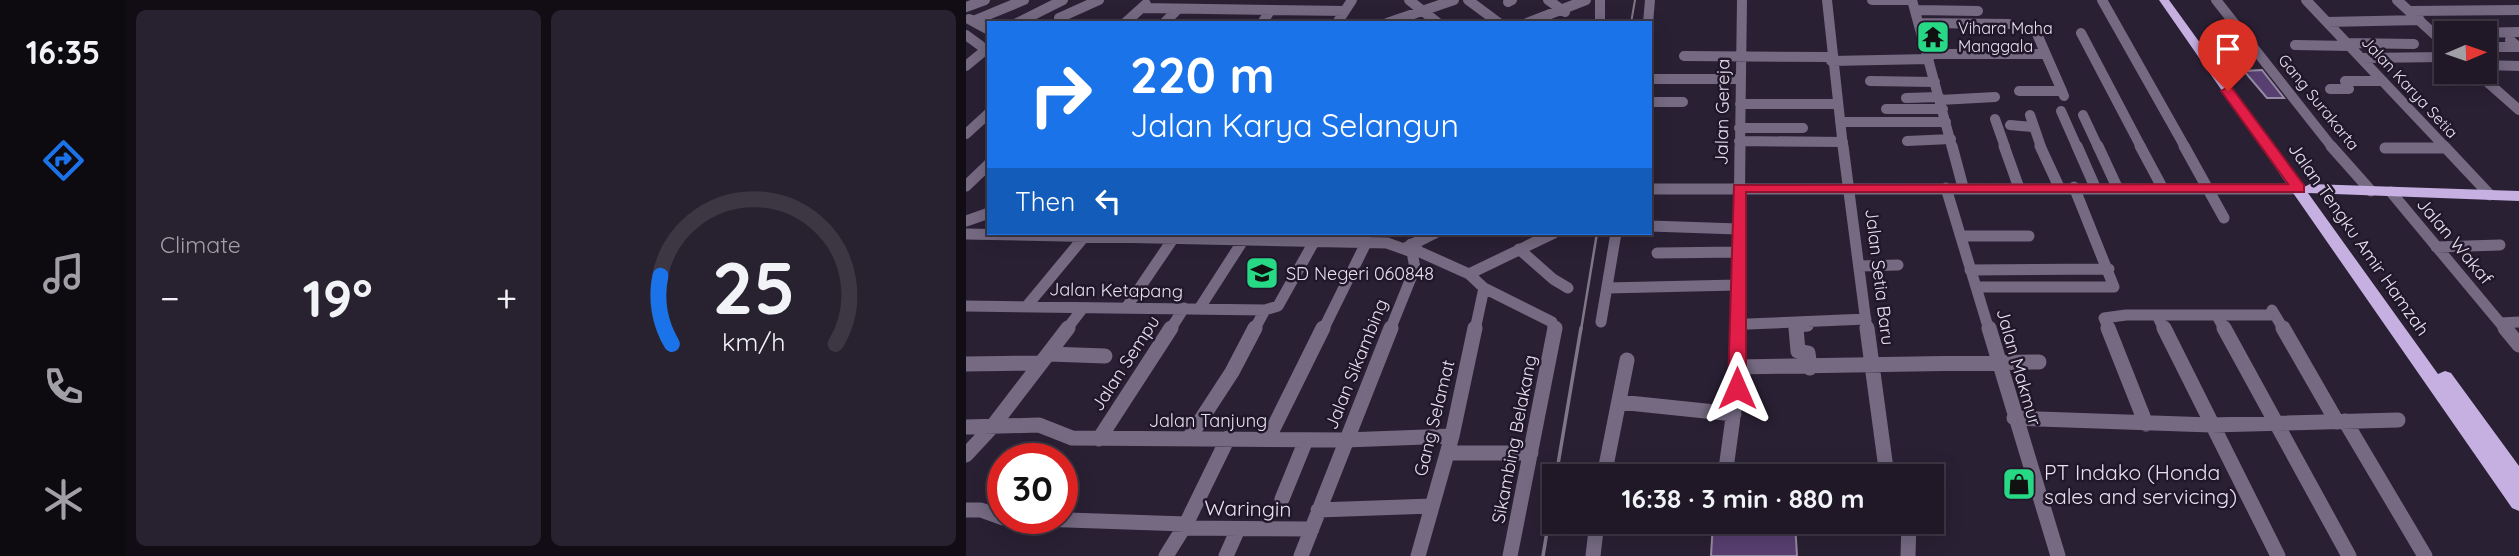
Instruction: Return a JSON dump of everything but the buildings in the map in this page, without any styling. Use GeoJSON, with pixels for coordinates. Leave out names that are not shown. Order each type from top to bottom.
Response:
{"type":"FeatureCollection","features":[{"type":"Feature","properties":{"kind":"main road","name":"Jalan Tengku Amir Hamzah"},"geometry":{"type":"LineString","coordinates":[[2164,0],[2217,68],[2430,366],[2519,502]]}},
{"type":"Feature","properties":{"kind":"main road","name":"Jalan Tengku Amir Hamzah"},"geometry":{"type":"LineString","coordinates":[[2174,0],[2192,34]]}},
{"type":"Feature","properties":{"kind":"main road"},"geometry":{"type":"LineString","coordinates":[[2304,189],[2519,196]]}},
{"type":"Feature","properties":{"kind":"main road","name":"Jalan Tengku Amir Hamzah"},"geometry":{"type":"LineString","coordinates":[[2430,366],[2519,481]]}},
{"type":"Feature","properties":{"kind":"street"},"geometry":{"type":"LineString","coordinates":[[966,7],[985,0]]}},
{"type":"Feature","properties":{"kind":"street"},"geometry":{"type":"LineString","coordinates":[[968,21],[1024,0]]}},
{"type":"Feature","properties":{"kind":"street"},"geometry":{"type":"LineString","coordinates":[[1021,21],[1063,0]]}},
{"type":"Feature","properties":{"kind":"street"},"geometry":{"type":"LineString","coordinates":[[1059,18],[1099,0]]}},
{"type":"Feature","properties":{"kind":"street"},"geometry":{"type":"LineString","coordinates":[[1257,10],[1265,0]]}},
{"type":"Feature","properties":{"kind":"street"},"geometry":{"type":"LineString","coordinates":[[1338,21],[1352,0]]}},
{"type":"Feature","properties":{"kind":"street"},"geometry":{"type":"LineString","coordinates":[[1409,0],[1436,21]]}},
{"type":"Feature","properties":{"kind":"street"},"geometry":{"type":"LineString","coordinates":[[1392,21],[1454,0]]}},
{"type":"Feature","properties":{"kind":"street"},"geometry":{"type":"LineString","coordinates":[[1468,0],[1496,21]]}},
{"type":"Feature","properties":{"kind":"street"},"geometry":{"type":"LineString","coordinates":[[1548,0],[1563,11]]}},
{"type":"Feature","properties":{"kind":"street"},"geometry":{"type":"LineString","coordinates":[[1543,21],[1586,0]]}},
{"type":"Feature","properties":{"kind":"street"},"geometry":{"type":"LineString","coordinates":[[1533,21],[1597,0],[1601,21]]}},
{"type":"Feature","properties":{"kind":"street"},"geometry":{"type":"LineString","coordinates":[[1648,21],[1650,0]]}},
{"type":"Feature","properties":{"kind":"street","name":"Jalan Gereja"},"geometry":{"type":"LineString","coordinates":[[1727,464],[1737,368],[1742,0]]}},
{"type":"Feature","properties":{"kind":"street","name":"Jalan Setia Baru"},"geometry":{"type":"LineString","coordinates":[[1827,0],[1831,59],[1885,464]]}},
{"type":"Feature","properties":{"kind":"street"},"geometry":{"type":"LineString","coordinates":[[1872,0],[1978,11]]}},
{"type":"Feature","properties":{"kind":"street"},"geometry":{"type":"LineString","coordinates":[[2102,0],[2224,218]]}},
{"type":"Feature","properties":{"kind":"street","name":"Gang Surakarta"},"geometry":{"type":"LineString","coordinates":[[2216,0],[2337,154],[2371,191]]}},
{"type":"Feature","properties":{"kind":"street","name":"Jalan Karya Setia"},"geometry":{"type":"LineString","coordinates":[[2306,0],[2490,195]]}},
{"type":"Feature","properties":{"kind":"street"},"geometry":{"type":"LineString","coordinates":[[2397,0],[2434,33]]}},
{"type":"Feature","properties":{"kind":"street"},"geometry":{"type":"LineString","coordinates":[[1127,21],[1144,3],[1178,9],[1345,11]]}},
{"type":"Feature","properties":{"kind":"street"},"geometry":{"type":"LineString","coordinates":[[1913,3],[1963,187]]}},
{"type":"Feature","properties":{"kind":"street"},"geometry":{"type":"LineString","coordinates":[[1166,21],[1178,9]]}},
{"type":"Feature","properties":{"kind":"street"},"geometry":{"type":"LineString","coordinates":[[2410,12],[2519,10]]}},
{"type":"Feature","properties":{"kind":"street"},"geometry":{"type":"LineString","coordinates":[[1263,21],[1270,11]]}},
{"type":"Feature","properties":{"kind":"street"},"geometry":{"type":"LineString","coordinates":[[2327,22],[2420,20]]}},
{"type":"Feature","properties":{"kind":"street"},"geometry":{"type":"LineString","coordinates":[[968,21],[987,29]]}},
{"type":"Feature","properties":{"kind":"street"},"geometry":{"type":"LineString","coordinates":[[968,21],[987,35]]}},
{"type":"Feature","properties":{"kind":"street"},"geometry":{"type":"LineString","coordinates":[[1919,23],[2009,24]]}},
{"type":"Feature","properties":{"kind":"street"},"geometry":{"type":"LineString","coordinates":[[2081,33],[2162,187]]}},
{"type":"Feature","properties":{"kind":"street"},"geometry":{"type":"LineString","coordinates":[[2497,33],[2519,33]]}},
{"type":"Feature","properties":{"kind":"street"},"geometry":{"type":"LineString","coordinates":[[2019,91],[2063,94],[2036,34]]}},
{"type":"Feature","properties":{"kind":"street"},"geometry":{"type":"LineString","coordinates":[[966,36],[986,45]]}},
{"type":"Feature","properties":{"kind":"street"},"geometry":{"type":"LineString","coordinates":[[2497,47],[2518,47],[2510,40]]}},
{"type":"Feature","properties":{"kind":"street"},"geometry":{"type":"LineString","coordinates":[[2323,52],[2414,44]]}},
{"type":"Feature","properties":{"kind":"street"},"geometry":{"type":"LineString","coordinates":[[966,58],[986,45]]}},
{"type":"Feature","properties":{"kind":"street"},"geometry":{"type":"LineString","coordinates":[[966,66],[986,45]]}},
{"type":"Feature","properties":{"kind":"street"},"geometry":{"type":"LineString","coordinates":[[2295,45],[2434,56]]}},
{"type":"Feature","properties":{"kind":"street"},"geometry":{"type":"LineString","coordinates":[[1684,56],[1831,59],[2045,54]]}},
{"type":"Feature","properties":{"kind":"street"},"geometry":{"type":"LineString","coordinates":[[2497,65],[2519,66]]}},
{"type":"Feature","properties":{"kind":"street"},"geometry":{"type":"LineString","coordinates":[[1652,79],[1740,79]]}},
{"type":"Feature","properties":{"kind":"street"},"geometry":{"type":"LineString","coordinates":[[1870,81],[1935,82]]}},
{"type":"Feature","properties":{"kind":"street"},"geometry":{"type":"LineString","coordinates":[[2330,89],[2349,89],[2345,81],[2383,81]]}},
{"type":"Feature","properties":{"kind":"street"},"geometry":{"type":"LineString","coordinates":[[2491,84],[2515,103],[2519,110]]}},
{"type":"Feature","properties":{"kind":"street"},"geometry":{"type":"LineString","coordinates":[[1886,109],[1996,97]]}},
{"type":"Feature","properties":{"kind":"street"},"geometry":{"type":"LineString","coordinates":[[1906,98],[1941,102]]}},
{"type":"Feature","properties":{"kind":"street"},"geometry":{"type":"LineString","coordinates":[[1652,102],[1683,102]]}},
{"type":"Feature","properties":{"kind":"street"},"geometry":{"type":"LineString","coordinates":[[1740,104],[1837,104]]}},
{"type":"Feature","properties":{"kind":"street"},"geometry":{"type":"LineString","coordinates":[[2061,111],[2095,187]]}},
{"type":"Feature","properties":{"kind":"street"},"geometry":{"type":"LineString","coordinates":[[966,134],[987,115]]}},
{"type":"Feature","properties":{"kind":"street"},"geometry":{"type":"LineString","coordinates":[[2083,115],[2117,187]]}},
{"type":"Feature","properties":{"kind":"street"},"geometry":{"type":"LineString","coordinates":[[1995,119],[2019,188]]}},
{"type":"Feature","properties":{"kind":"street"},"geometry":{"type":"LineString","coordinates":[[2010,125],[2031,121],[2059,187]]}},
{"type":"Feature","properties":{"kind":"street"},"geometry":{"type":"LineString","coordinates":[[1840,122],[1946,122]]}},
{"type":"Feature","properties":{"kind":"street"},"geometry":{"type":"LineString","coordinates":[[1739,128],[1803,128]]}},
{"type":"Feature","properties":{"kind":"street"},"geometry":{"type":"LineString","coordinates":[[1908,141],[1951,139]]}},
{"type":"Feature","properties":{"kind":"street"},"geometry":{"type":"LineString","coordinates":[[1740,141],[1843,142]]}},
{"type":"Feature","properties":{"kind":"street"},"geometry":{"type":"LineString","coordinates":[[2385,148],[2446,148]]}},
{"type":"Feature","properties":{"kind":"street"},"geometry":{"type":"LineString","coordinates":[[966,187],[987,166]]}},
{"type":"Feature","properties":{"kind":"street"},"geometry":{"type":"LineString","coordinates":[[1976,287],[2114,287],[2074,187]]}},
{"type":"Feature","properties":{"kind":"street","name":"Jalan Makmur"},"geometry":{"type":"LineString","coordinates":[[1946,188],[2057,556]]}},
{"type":"Feature","properties":{"kind":"street"},"geometry":{"type":"LineString","coordinates":[[1652,189],[2304,189]]}},
{"type":"Feature","properties":{"kind":"street","name":"Jalan Wakaf"},"geometry":{"type":"LineString","coordinates":[[2390,192],[2519,345]]}},
{"type":"Feature","properties":{"kind":"street"},"geometry":{"type":"LineString","coordinates":[[1652,226],[1738,229]]}},
{"type":"Feature","properties":{"kind":"street"},"geometry":{"type":"LineString","coordinates":[[966,234],[987,235]]}},
{"type":"Feature","properties":{"kind":"street"},"geometry":{"type":"LineString","coordinates":[[1005,235],[1176,235],[1315,240],[1361,238],[1407,246],[1469,274],[1484,288],[1552,322],[1555,330]]}},
{"type":"Feature","properties":{"kind":"street"},"geometry":{"type":"LineString","coordinates":[[1126,308],[1176,235]]}},
{"type":"Feature","properties":{"kind":"street"},"geometry":{"type":"LineString","coordinates":[[1407,246],[1431,235]]}},
{"type":"Feature","properties":{"kind":"street"},"geometry":{"type":"LineString","coordinates":[[1469,274],[1549,235]]}},
{"type":"Feature","properties":{"kind":"street"},"geometry":{"type":"LineString","coordinates":[[1601,322],[1616,235]]}},
{"type":"Feature","properties":{"kind":"street"},"geometry":{"type":"LineString","coordinates":[[1961,236],[2029,236]]}},
{"type":"Feature","properties":{"kind":"street"},"geometry":{"type":"LineString","coordinates":[[1026,307],[1084,237]]}},
{"type":"Feature","properties":{"kind":"street"},"geometry":{"type":"LineString","coordinates":[[1268,439],[1361,238]]}},
{"type":"Feature","properties":{"kind":"street"},"geometry":{"type":"LineString","coordinates":[[1199,309],[1244,239]]}},
{"type":"Feature","properties":{"kind":"street"},"geometry":{"type":"LineString","coordinates":[[1189,439],[1232,372],[1265,310],[1278,306],[1315,240]]}},
{"type":"Feature","properties":{"kind":"street"},"geometry":{"type":"LineString","coordinates":[[2436,247],[2500,245]]}},
{"type":"Feature","properties":{"kind":"street","name":"Jalan Sikambing"},"geometry":{"type":"LineString","coordinates":[[1301,556],[1345,440],[1416,268],[1413,253],[1407,246]]}},
{"type":"Feature","properties":{"kind":"street"},"geometry":{"type":"LineString","coordinates":[[1519,248],[1553,279],[1568,288]]}},
{"type":"Feature","properties":{"kind":"street"},"geometry":{"type":"LineString","coordinates":[[1657,253],[1738,252]]}},
{"type":"Feature","properties":{"kind":"street"},"geometry":{"type":"LineString","coordinates":[[1860,265],[1898,265]]}},
{"type":"Feature","properties":{"kind":"street"},"geometry":{"type":"LineString","coordinates":[[1970,270],[2109,269]]}},
{"type":"Feature","properties":{"kind":"street"},"geometry":{"type":"LineString","coordinates":[[1607,288],[1737,285]]}},
{"type":"Feature","properties":{"kind":"street","name":"Gang Selamat"},"geometry":{"type":"LineString","coordinates":[[1418,556],[1448,453],[1484,288]]}},
{"type":"Feature","properties":{"kind":"street","name":"Jalan Ketapang"},"geometry":{"type":"LineString","coordinates":[[966,306],[1265,310]]}},
{"type":"Feature","properties":{"kind":"street"},"geometry":{"type":"LineString","coordinates":[[966,455],[992,427],[1083,308]]}},
{"type":"Feature","properties":{"kind":"street","name":"Jalan Sempu"},"geometry":{"type":"LineString","coordinates":[[1098,439],[1184,308]]}},
{"type":"Feature","properties":{"kind":"street"},"geometry":{"type":"LineString","coordinates":[[2146,424],[2104,320],[2108,315],[2217,316],[2273,313],[2425,556]]}},
{"type":"Feature","properties":{"kind":"street"},"geometry":{"type":"LineString","coordinates":[[2157,315],[2278,556]]}},
{"type":"Feature","properties":{"kind":"street"},"geometry":{"type":"LineString","coordinates":[[2217,316],[2349,556]]}},
{"type":"Feature","properties":{"kind":"street"},"geometry":{"type":"LineString","coordinates":[[1748,324],[1866,319]]}},
{"type":"Feature","properties":{"kind":"street"},"geometry":{"type":"LineString","coordinates":[[1809,322],[1809,326],[1796,327],[1798,352],[1808,353],[1810,368]]}},
{"type":"Feature","properties":{"kind":"street"},"geometry":{"type":"LineString","coordinates":[[2501,323],[2519,322]]}},
{"type":"Feature","properties":{"kind":"street","name":"Sikambing Belakang"},"geometry":{"type":"LineString","coordinates":[[1510,556],[1555,330]]}},
{"type":"Feature","properties":{"kind":"street"},"geometry":{"type":"LineString","coordinates":[[966,364],[1105,356]]}},
{"type":"Feature","properties":{"kind":"street"},"geometry":{"type":"LineString","coordinates":[[1606,464],[1626,360]]}},
{"type":"Feature","properties":{"kind":"street"},"geometry":{"type":"LineString","coordinates":[[1737,368],[1999,365],[2039,362]]}},
{"type":"Feature","properties":{"kind":"street"},"geometry":{"type":"LineString","coordinates":[[1619,402],[1734,414]]}},
{"type":"Feature","properties":{"kind":"street"},"geometry":{"type":"LineString","coordinates":[[2014,418],[2211,425],[2399,421]]}},
{"type":"Feature","properties":{"kind":"street","name":"Jalan Tanjung"},"geometry":{"type":"LineString","coordinates":[[966,427],[1039,425],[1072,438],[1098,439],[1345,440],[1452,436]]}},
{"type":"Feature","properties":{"kind":"street"},"geometry":{"type":"LineString","coordinates":[[1166,556],[1228,438]]}},
{"type":"Feature","properties":{"kind":"street"},"geometry":{"type":"LineString","coordinates":[[1282,499],[1306,440]]}},
{"type":"Feature","properties":{"kind":"street"},"geometry":{"type":"LineString","coordinates":[[1448,453],[1531,453]]}},
{"type":"Feature","properties":{"kind":"street"},"geometry":{"type":"LineString","coordinates":[[1318,510],[1432,506]]}},
{"type":"Feature","properties":{"kind":"street"},"geometry":{"type":"LineString","coordinates":[[966,510],[987,512]]}},
{"type":"Feature","properties":{"kind":"street","name":"Waringin"},"geometry":{"type":"LineString","coordinates":[[1078,521],[1238,529],[1312,529]]}},
{"type":"Feature","properties":{"kind":"street"},"geometry":{"type":"LineString","coordinates":[[1226,556],[1238,529]]}},
{"type":"Feature","properties":{"kind":"street"},"geometry":{"type":"LineString","coordinates":[[1593,556],[1596,534]]}},
{"type":"Feature","properties":{"kind":"street"},"geometry":{"type":"LineString","coordinates":[[1908,556],[1909,534]]}},
{"type":"Feature","properties":{"kind":"railway"},"geometry":{"type":"LineString","coordinates":[[1631,21],[1635,0]]}},
{"type":"Feature","properties":{"kind":"railway"},"geometry":{"type":"LineString","coordinates":[[1581,330],[1597,235]]}},
{"type":"Feature","properties":{"kind":"railway"},"geometry":{"type":"LineString","coordinates":[[1558,464],[1581,328]]}},
{"type":"Feature","properties":{"kind":"railway"},"geometry":{"type":"LineString","coordinates":[[1543,556],[1547,534]]}},
{"type":"Feature","properties":{"kind":"place","name":"Vihara Maha Manggala"},"geometry":{"type":"Point","coordinates":[1933,37]}},
{"type":"Feature","properties":{"kind":"place","name":"SD Negeri 060848"},"geometry":{"type":"Point","coordinates":[1262,273]}},
{"type":"Feature","properties":{"kind":"place","name":"PT Indako (Honda sales and servicing)"},"geometry":{"type":"Point","coordinates":[2019,484]}},
{"type":"Feature","properties":{"kind":"route"},"geometry":{"type":"LineString","coordinates":[[1737,388],[1739,188],[2299,189],[2228,91]]}}]}
